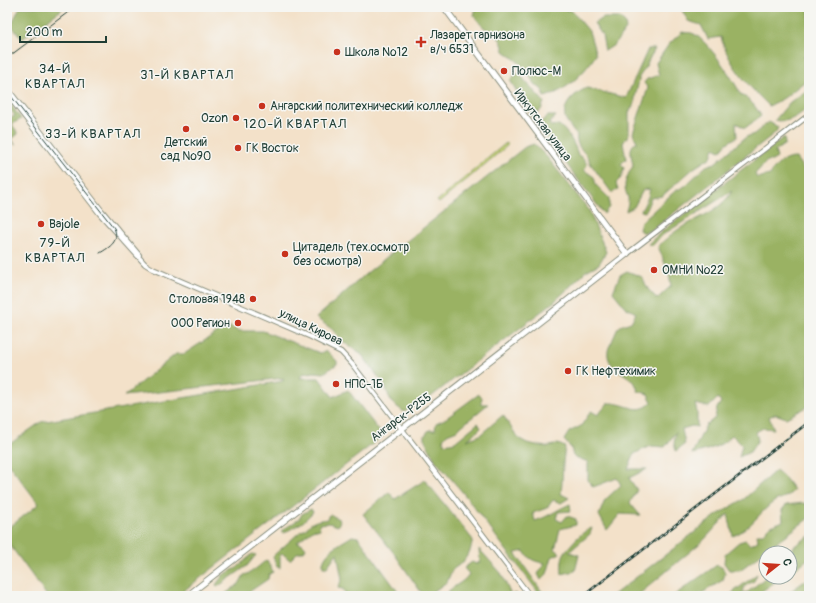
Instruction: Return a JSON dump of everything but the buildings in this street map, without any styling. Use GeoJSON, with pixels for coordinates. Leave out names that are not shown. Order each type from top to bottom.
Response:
{"type":"FeatureCollection","features":[{"type":"Feature","properties":{"kind":"main road","name":"Иркутская улица"},"geometry":{"type":"LineString","coordinates":[[444,7],[627,254]]}},
{"type":"Feature","properties":{"kind":"main road","name":"Ангарск-Р255"},"geometry":{"type":"LineString","coordinates":[[187,596],[627,254]]}},
{"type":"Feature","properties":{"kind":"street","name":"улица Кирова"},"geometry":{"type":"LineString","coordinates":[[7,88],[96,206]]}},
{"type":"Feature","properties":{"kind":"street","name":"улица Кирова"},"geometry":{"type":"LineString","coordinates":[[7,94],[96,206],[145,264],[312,337],[341,352],[352,364],[530,596]]}},
{"type":"Feature","properties":{"kind":"street"},"geometry":{"type":"LineString","coordinates":[[627,254],[809,115]]}},
{"type":"Feature","properties":{"kind":"green space"},"geometry":{"type":"Polygon","coordinates":[[[20,7],[65,7],[22,39],[11,25],[20,7]]]}},
{"type":"Feature","properties":{"kind":"green space"},"geometry":{"type":"Polygon","coordinates":[[[476,7],[533,7],[544,10],[555,7],[572,11],[589,31],[596,55],[574,81],[560,91],[544,97],[543,90],[535,84],[516,60],[504,51],[500,40],[483,26],[474,16],[476,7]]]}},
{"type":"Feature","properties":{"kind":"green space"},"geometry":{"type":"Polygon","coordinates":[[[680,7],[809,7],[809,57],[803,57],[809,59],[809,78],[784,98],[769,106],[747,83],[734,66],[724,47],[721,37],[708,39],[701,25],[688,21],[680,7]]]}},
{"type":"Feature","properties":{"kind":"green space"},"geometry":{"type":"Polygon","coordinates":[[[604,18],[620,18],[625,23],[626,29],[614,45],[605,51],[602,35],[594,23],[604,18]]]}},
{"type":"Feature","properties":{"kind":"green space"},"geometry":{"type":"Polygon","coordinates":[[[682,32],[693,33],[706,44],[727,71],[741,95],[747,98],[761,116],[745,128],[736,123],[737,137],[727,143],[720,151],[714,148],[711,157],[694,168],[662,196],[651,198],[645,212],[641,211],[650,189],[643,190],[634,207],[626,211],[628,199],[625,183],[633,166],[631,149],[637,142],[633,133],[648,88],[644,83],[647,79],[659,75],[656,63],[669,44],[682,32]]]}},
{"type":"Feature","properties":{"kind":"green space"},"geometry":{"type":"Polygon","coordinates":[[[648,49],[655,49],[639,77],[635,103],[629,112],[629,134],[623,143],[626,159],[621,164],[624,168],[621,178],[616,183],[618,189],[612,193],[590,163],[587,156],[579,147],[577,143],[577,135],[566,119],[565,108],[576,94],[587,88],[626,98],[648,49]]]}},
{"type":"Feature","properties":{"kind":"green space"},"geometry":{"type":"Polygon","coordinates":[[[516,74],[519,74],[544,102],[541,110],[532,117],[510,80],[516,74]]]}},
{"type":"Feature","properties":{"kind":"green space"},"geometry":{"type":"Polygon","coordinates":[[[809,89],[809,107],[798,116],[789,120],[775,120],[790,102],[809,89]]]}},
{"type":"Feature","properties":{"kind":"green space"},"geometry":{"type":"Polygon","coordinates":[[[7,99],[21,119],[12,124],[18,134],[12,139],[16,146],[7,135],[7,119],[15,116],[7,105],[7,99]]]}},
{"type":"Feature","properties":{"kind":"green space"},"geometry":{"type":"Polygon","coordinates":[[[548,116],[556,116],[550,123],[551,126],[559,125],[565,131],[573,143],[578,155],[584,159],[587,165],[584,170],[594,177],[596,185],[609,198],[609,207],[604,214],[537,125],[548,116]]]}},
{"type":"Feature","properties":{"kind":"green space"},"geometry":{"type":"Polygon","coordinates":[[[769,122],[778,127],[776,132],[656,227],[645,232],[639,230],[641,222],[675,191],[685,186],[706,166],[715,163],[746,137],[754,134],[769,122]]]}},
{"type":"Feature","properties":{"kind":"green space"},"geometry":{"type":"Polygon","coordinates":[[[784,137],[785,144],[775,151],[777,158],[772,161],[767,161],[755,174],[757,178],[770,175],[780,163],[787,159],[796,158],[809,177],[809,406],[786,418],[775,414],[769,417],[774,429],[763,428],[756,432],[758,440],[750,452],[739,457],[742,445],[732,435],[719,445],[692,454],[706,425],[715,418],[717,408],[721,402],[718,398],[709,407],[695,404],[697,412],[697,427],[692,426],[682,429],[685,444],[676,451],[674,443],[676,432],[665,447],[650,446],[634,454],[628,469],[647,469],[629,478],[637,490],[630,503],[640,515],[620,514],[607,530],[599,515],[605,500],[621,485],[617,478],[593,487],[588,480],[588,462],[573,456],[571,448],[564,440],[569,432],[581,426],[591,411],[598,415],[608,403],[614,403],[637,409],[647,406],[652,402],[648,394],[638,391],[633,381],[612,365],[608,357],[608,351],[617,329],[620,326],[631,322],[636,313],[625,307],[613,292],[620,275],[627,271],[642,277],[648,289],[657,299],[671,286],[669,274],[658,246],[680,228],[718,207],[724,202],[732,191],[661,236],[652,246],[648,244],[661,232],[784,137]]]}},
{"type":"Feature","properties":{"kind":"green space"},"geometry":{"type":"Polygon","coordinates":[[[506,143],[508,145],[439,203],[437,201],[506,143]]]}},
{"type":"Feature","properties":{"kind":"green space"},"geometry":{"type":"Polygon","coordinates":[[[534,144],[547,157],[589,210],[606,252],[599,264],[586,271],[555,301],[428,399],[404,412],[391,402],[385,386],[362,355],[342,341],[332,329],[316,318],[368,272],[525,147],[534,144]]]}},
{"type":"Feature","properties":{"kind":"green space"},"geometry":{"type":"Polygon","coordinates":[[[227,326],[240,331],[263,331],[320,353],[327,351],[337,361],[337,364],[324,373],[315,372],[302,374],[300,378],[319,378],[333,397],[348,390],[383,436],[177,596],[47,596],[7,541],[7,529],[39,504],[7,462],[7,446],[41,422],[283,381],[284,378],[124,396],[176,354],[184,354],[227,326]]]}},
{"type":"Feature","properties":{"kind":"green space"},"geometry":{"type":"Polygon","coordinates":[[[479,394],[482,397],[481,404],[488,404],[457,430],[447,434],[443,439],[445,444],[455,442],[478,423],[481,428],[467,440],[480,435],[503,415],[518,438],[527,443],[546,447],[558,444],[565,447],[561,494],[569,498],[561,503],[553,500],[547,508],[533,513],[535,521],[570,504],[571,511],[558,512],[556,519],[562,522],[567,516],[576,519],[576,525],[560,529],[555,549],[560,553],[552,557],[547,574],[541,580],[538,574],[545,563],[532,560],[524,551],[515,553],[545,596],[541,596],[464,494],[435,460],[425,440],[425,435],[429,430],[435,430],[436,423],[445,419],[479,394]]]}},
{"type":"Feature","properties":{"kind":"green space"},"geometry":{"type":"Polygon","coordinates":[[[776,470],[785,478],[794,490],[792,493],[775,501],[745,529],[733,536],[728,514],[704,540],[637,596],[612,596],[717,515],[744,499],[776,470]]]}},
{"type":"Feature","properties":{"kind":"green space"},"geometry":{"type":"Polygon","coordinates":[[[425,480],[473,540],[470,551],[463,562],[452,570],[447,582],[434,591],[423,595],[393,552],[363,514],[389,492],[395,499],[425,480]]]}},
{"type":"Feature","properties":{"kind":"green space"},"geometry":{"type":"Polygon","coordinates":[[[803,503],[809,505],[809,518],[773,545],[758,545],[758,556],[740,570],[729,570],[724,563],[725,554],[739,542],[746,540],[750,545],[758,541],[757,534],[763,534],[769,527],[783,521],[782,510],[786,505],[803,503]]]}},
{"type":"Feature","properties":{"kind":"green space"},"geometry":{"type":"Polygon","coordinates":[[[311,509],[313,512],[303,522],[284,533],[281,531],[299,519],[302,514],[311,509]]]}},
{"type":"Feature","properties":{"kind":"green space"},"geometry":{"type":"Polygon","coordinates":[[[330,514],[340,520],[338,526],[329,523],[319,524],[320,529],[314,529],[297,542],[303,544],[306,548],[304,551],[297,553],[290,560],[283,554],[280,555],[280,568],[277,567],[273,556],[301,531],[305,530],[310,524],[328,519],[330,514]]]}},
{"type":"Feature","properties":{"kind":"green space"},"geometry":{"type":"Polygon","coordinates":[[[592,528],[590,534],[569,552],[579,555],[575,571],[562,574],[564,554],[576,539],[585,531],[592,528]]]}},
{"type":"Feature","properties":{"kind":"green space"},"geometry":{"type":"Polygon","coordinates":[[[352,536],[358,537],[401,596],[347,596],[343,589],[338,588],[342,579],[337,553],[327,567],[323,567],[323,562],[325,557],[333,548],[352,536]]]}},
{"type":"Feature","properties":{"kind":"green space"},"geometry":{"type":"Polygon","coordinates":[[[809,536],[809,558],[798,567],[798,545],[796,545],[809,536]]]}},
{"type":"Feature","properties":{"kind":"green space"},"geometry":{"type":"Polygon","coordinates":[[[479,549],[501,573],[511,595],[516,593],[517,596],[444,596],[464,580],[469,574],[464,568],[472,562],[476,564],[480,562],[479,549]]]}},
{"type":"Feature","properties":{"kind":"green space"},"geometry":{"type":"Polygon","coordinates":[[[252,554],[256,555],[247,566],[217,587],[216,585],[223,575],[237,568],[252,554]]]}},
{"type":"Feature","properties":{"kind":"green space"},"geometry":{"type":"Polygon","coordinates":[[[267,560],[273,572],[269,574],[268,579],[243,596],[225,596],[225,594],[239,584],[244,575],[253,571],[267,560]]]}},
{"type":"Feature","properties":{"kind":"green space"},"geometry":{"type":"Polygon","coordinates":[[[717,565],[723,568],[725,574],[723,580],[697,596],[673,596],[717,565]]]}},
{"type":"Feature","properties":{"kind":"green space"},"geometry":{"type":"Polygon","coordinates":[[[757,574],[754,581],[745,586],[742,593],[748,592],[758,584],[758,585],[771,585],[755,596],[728,596],[757,574]]]}},
{"type":"Feature","properties":{"kind":"green space"},"geometry":{"type":"Polygon","coordinates":[[[809,578],[809,589],[803,596],[784,596],[809,578]]]}},
{"type":"Feature","properties":{"kind":"tram line"},"geometry":{"type":"LineString","coordinates":[[7,58],[75,7]]}},
{"type":"Feature","properties":{"kind":"tram line"},"geometry":{"type":"LineString","coordinates":[[7,91],[114,228],[116,233],[115,240],[110,246],[100,253]]}},
{"type":"Feature","properties":{"kind":"railway"},"geometry":{"type":"LineString","coordinates":[[583,596],[809,422]]}},
{"type":"Feature","properties":{"kind":"place","name":"Лазарет гарнизона в/ч 6531"},"geometry":{"type":"Point","coordinates":[421,42]}},
{"type":"Feature","properties":{"kind":"place","name":"Школа №12"},"geometry":{"type":"Point","coordinates":[337,52]}},
{"type":"Feature","properties":{"kind":"place","name":"Полюс-М"},"geometry":{"type":"Point","coordinates":[504,71]}},
{"type":"Feature","properties":{"kind":"place","name":"Ангарский политехнический колледж"},"geometry":{"type":"Point","coordinates":[262,106]}},
{"type":"Feature","properties":{"kind":"place","name":"Ozon"},"geometry":{"type":"Point","coordinates":[236,118]}},
{"type":"Feature","properties":{"kind":"place","name":"Детский сад №90"},"geometry":{"type":"Point","coordinates":[186,129]}},
{"type":"Feature","properties":{"kind":"place","name":"ГК Восток"},"geometry":{"type":"Point","coordinates":[238,148]}},
{"type":"Feature","properties":{"kind":"place","name":"Bajole"},"geometry":{"type":"Point","coordinates":[41,224]}},
{"type":"Feature","properties":{"kind":"place","name":"Цитадель (тех.осмотр без осмотра)"},"geometry":{"type":"Point","coordinates":[285,254]}},
{"type":"Feature","properties":{"kind":"place","name":"ОМНИ №22"},"geometry":{"type":"Point","coordinates":[654,270]}},
{"type":"Feature","properties":{"kind":"place","name":"Столовая 1948"},"geometry":{"type":"Point","coordinates":[253,299]}},
{"type":"Feature","properties":{"kind":"place","name":"ООО Регион"},"geometry":{"type":"Point","coordinates":[238,323]}},
{"type":"Feature","properties":{"kind":"place","name":"ГК Нефтехимик"},"geometry":{"type":"Point","coordinates":[568,371]}},
{"type":"Feature","properties":{"kind":"place","name":"НПС-1Б"},"geometry":{"type":"Point","coordinates":[336,384]}},
{"type":"Feature","properties":{"kind":"district","name":"31-Й КВАРТАЛ"},"geometry":{"type":"Point","coordinates":[187,74]}},
{"type":"Feature","properties":{"kind":"district","name":"34-Й КВАРТАЛ"},"geometry":{"type":"Point","coordinates":[55,76]}},
{"type":"Feature","properties":{"kind":"district","name":"120-Й КВАРТАЛ"},"geometry":{"type":"Point","coordinates":[295,123]}},
{"type":"Feature","properties":{"kind":"district","name":"33-Й КВАРТАЛ"},"geometry":{"type":"Point","coordinates":[93,133]}},
{"type":"Feature","properties":{"kind":"district","name":"79-Й КВАРТАЛ"},"geometry":{"type":"Point","coordinates":[55,250]}}]}
